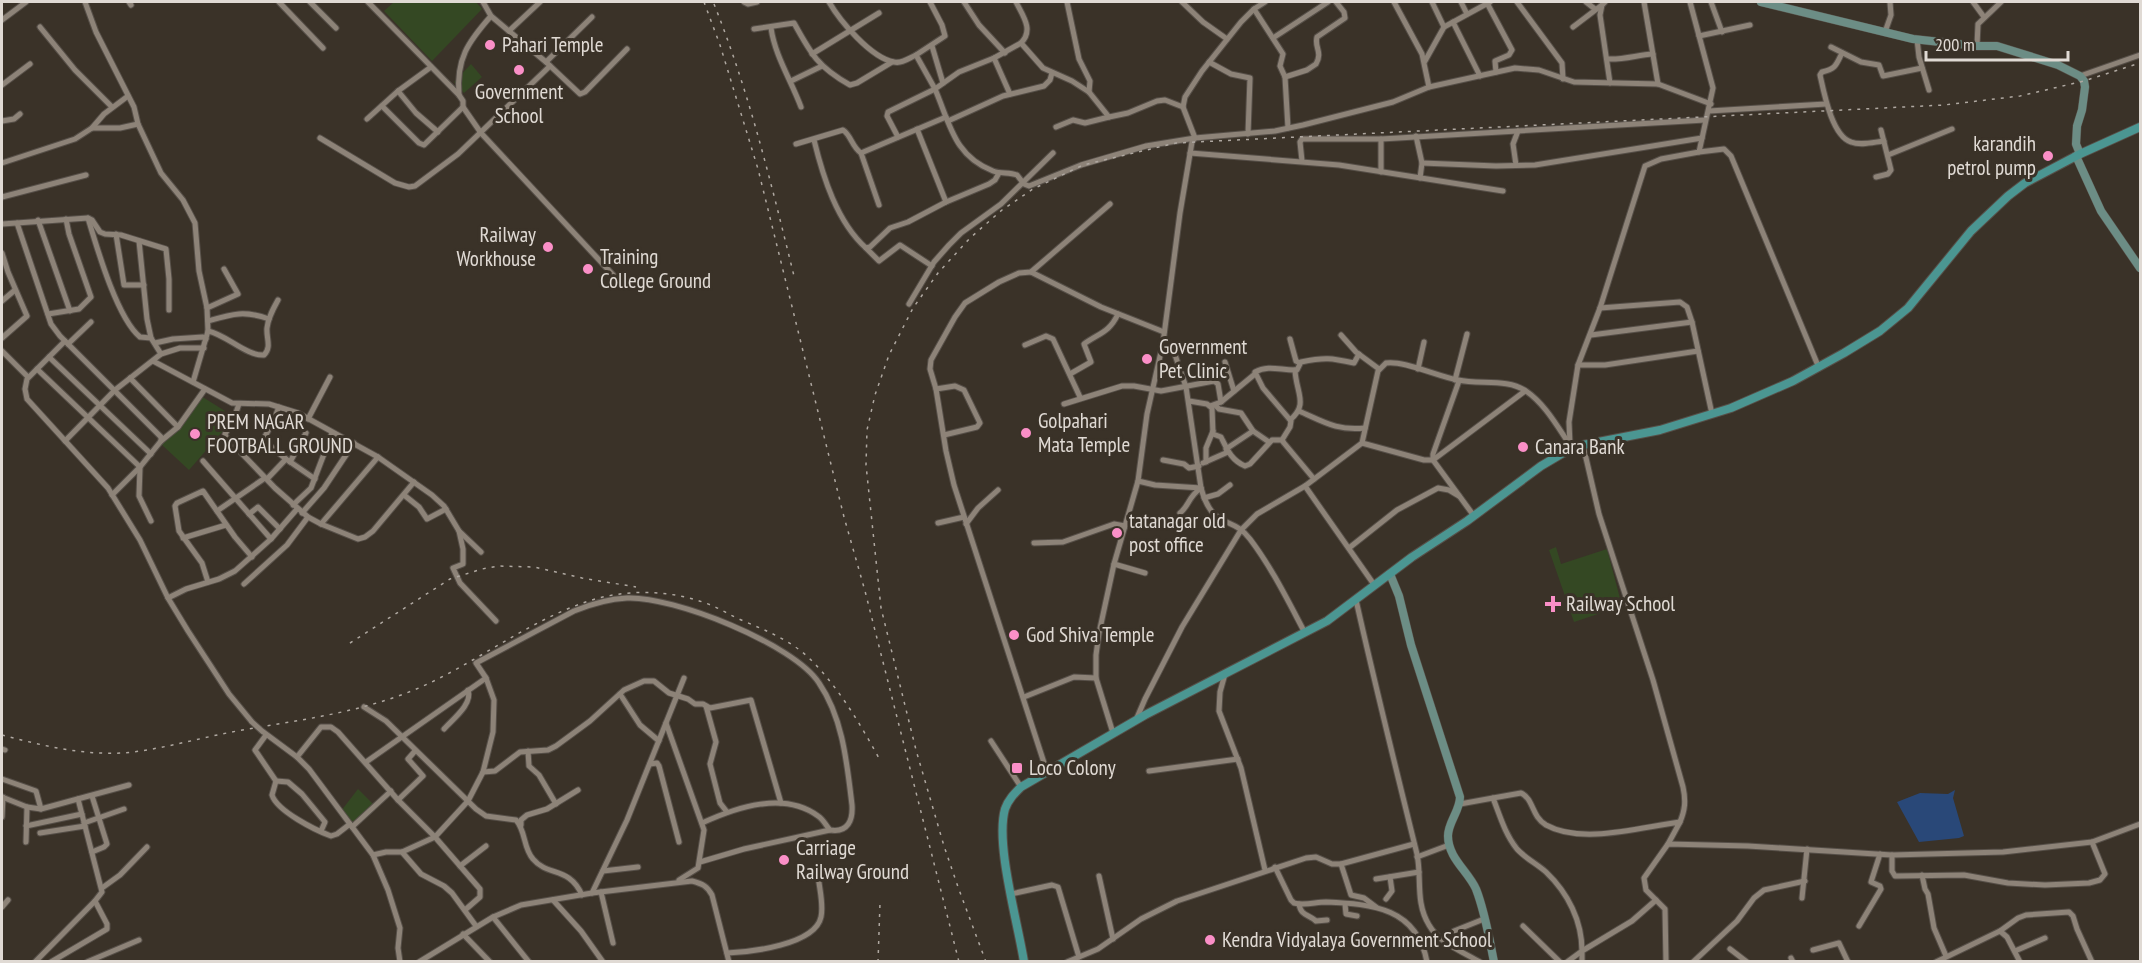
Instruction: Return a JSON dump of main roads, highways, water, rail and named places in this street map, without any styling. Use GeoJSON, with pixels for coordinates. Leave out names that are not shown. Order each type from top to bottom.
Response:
{"type":"FeatureCollection","features":[{"type":"Feature","properties":{"kind":"main road"},"geometry":{"type":"LineString","coordinates":[[1024,962],[1006,861],[1003,820],[1011,796],[1021,787],[1136,720],[1327,621],[1541,466],[1571,447],[1660,430],[1712,414],[1759,397],[1819,368],[1880,331],[1902,314],[1923,292],[1971,231],[2025,183],[2078,155],[2140,127]]}},
{"type":"Feature","properties":{"kind":"water"},"geometry":{"type":"Polygon","coordinates":[[[1955,790],[1953,798],[1964,836],[1919,842],[1897,802],[1920,793],[1948,794],[1955,790]]]}},
{"type":"Feature","properties":{"kind":"railway"},"geometry":{"type":"LineString","coordinates":[[704,2],[720,45],[758,169],[844,517],[865,591],[959,962]]}},
{"type":"Feature","properties":{"kind":"railway"},"geometry":{"type":"LineString","coordinates":[[714,4],[749,106],[795,280]]}},
{"type":"Feature","properties":{"kind":"railway"},"geometry":{"type":"LineString","coordinates":[[986,962],[944,846],[916,750],[881,608],[866,465],[867,430],[875,395],[889,355],[913,308],[938,273],[970,238],[1002,210],[1033,189],[1083,165],[1176,143],[1944,105],[2020,96],[2084,81],[2140,63]]}},
{"type":"Feature","properties":{"kind":"railway"},"geometry":{"type":"LineString","coordinates":[[350,643],[450,579],[482,569],[499,566],[534,567],[636,587]]}},
{"type":"Feature","properties":{"kind":"railway"},"geometry":{"type":"LineString","coordinates":[[2,735],[66,750],[99,753],[133,752],[336,713],[379,702],[421,687],[562,611],[598,598],[648,592],[698,600],[775,635],[800,650],[819,668],[839,693],[881,762]]}},
{"type":"Feature","properties":{"kind":"railway"},"geometry":{"type":"LineString","coordinates":[[878,962],[880,903]]}},
{"type":"Feature","properties":{"kind":"place","name":"Pahari Temple"},"geometry":{"type":"Point","coordinates":[490,45]}},
{"type":"Feature","properties":{"kind":"place","name":"Government School"},"geometry":{"type":"Point","coordinates":[519,70]}},
{"type":"Feature","properties":{"kind":"place","name":"karandih petrol pump"},"geometry":{"type":"Point","coordinates":[2048,156]}},
{"type":"Feature","properties":{"kind":"place","name":"Railway Workhouse"},"geometry":{"type":"Point","coordinates":[548,247]}},
{"type":"Feature","properties":{"kind":"place","name":"Training College Ground"},"geometry":{"type":"Point","coordinates":[588,269]}},
{"type":"Feature","properties":{"kind":"place","name":"Government Pet Clinic"},"geometry":{"type":"Point","coordinates":[1147,359]}},
{"type":"Feature","properties":{"kind":"place","name":"Golpahari Mata Temple"},"geometry":{"type":"Point","coordinates":[1026,433]}},
{"type":"Feature","properties":{"kind":"place","name":"PREM NAGAR FOOTBALL GROUND"},"geometry":{"type":"Point","coordinates":[195,434]}},
{"type":"Feature","properties":{"kind":"place","name":"Canara Bank"},"geometry":{"type":"Point","coordinates":[1523,447]}},
{"type":"Feature","properties":{"kind":"place","name":"tatanagar old post office"},"geometry":{"type":"Point","coordinates":[1117,533]}},
{"type":"Feature","properties":{"kind":"place","name":"Railway School"},"geometry":{"type":"Point","coordinates":[1553,604]}},
{"type":"Feature","properties":{"kind":"place","name":"God Shiva Temple"},"geometry":{"type":"Point","coordinates":[1014,635]}},
{"type":"Feature","properties":{"kind":"place","name":"Loco Colony"},"geometry":{"type":"Point","coordinates":[1017,768]}},
{"type":"Feature","properties":{"kind":"place","name":"Carriage Railway Ground"},"geometry":{"type":"Point","coordinates":[784,860]}},
{"type":"Feature","properties":{"kind":"place","name":"Kendra Vidyalaya Government School"},"geometry":{"type":"Point","coordinates":[1210,940]}}]}
